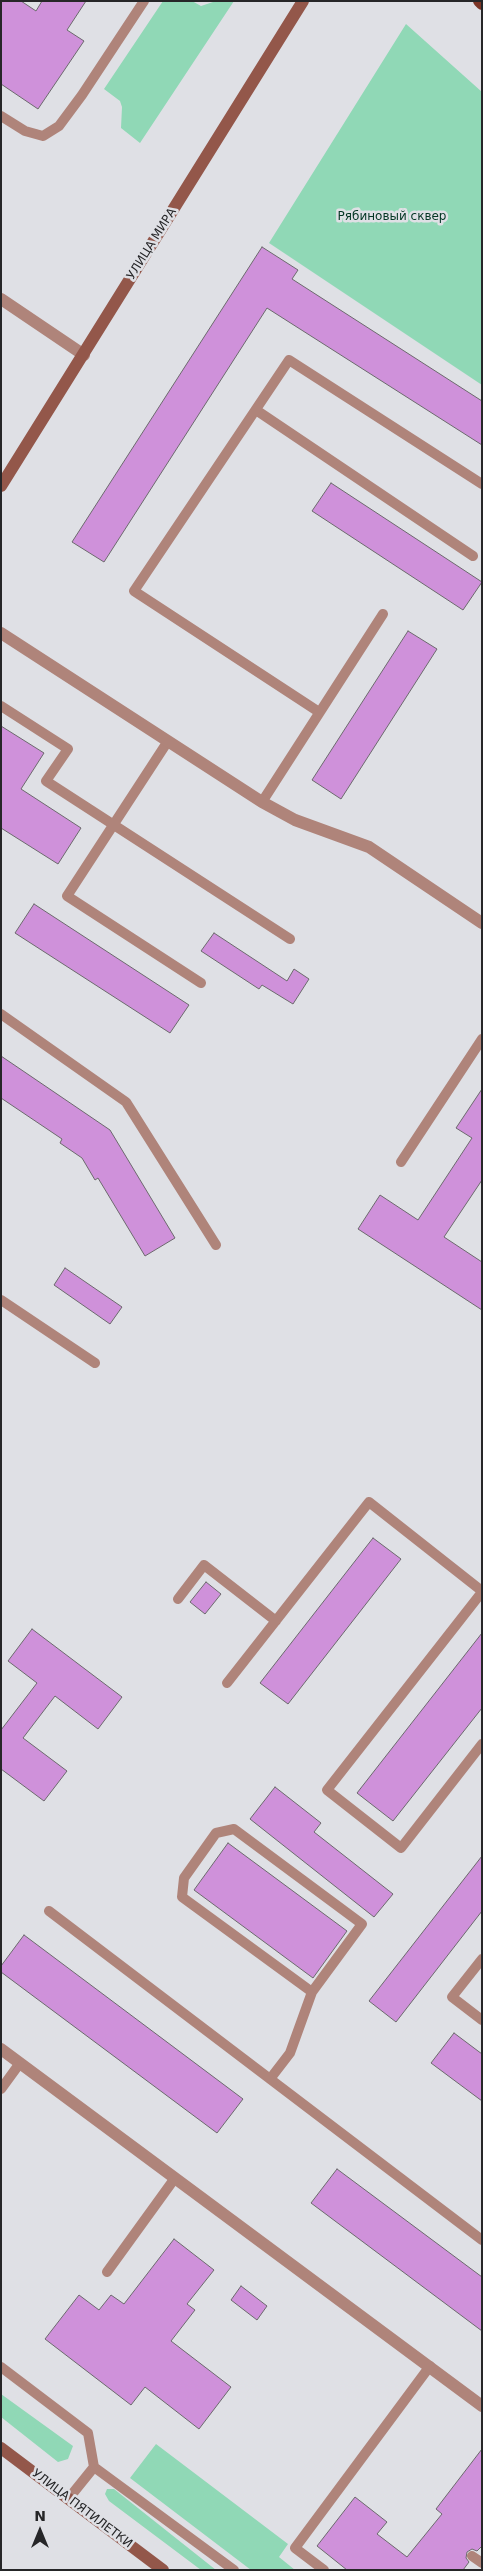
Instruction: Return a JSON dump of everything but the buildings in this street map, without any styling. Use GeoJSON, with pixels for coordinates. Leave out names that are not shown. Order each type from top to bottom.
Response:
{"type":"FeatureCollection","features":[{"type":"Feature","properties":{"kind":"main road","name":"УЛИЦА МИРА"},"geometry":{"type":"LineString","coordinates":[[1,486],[303,1]]}},
{"type":"Feature","properties":{"kind":"main road"},"geometry":{"type":"LineString","coordinates":[[479,1],[482,4]]}},
{"type":"Feature","properties":{"kind":"main road","name":"УЛИЦА ПЯТИЛЕТКИ"},"geometry":{"type":"LineString","coordinates":[[1,2448],[163,2570]]}},
{"type":"Feature","properties":{"kind":"street"},"geometry":{"type":"LineString","coordinates":[[1,299],[84,355]]}},
{"type":"Feature","properties":{"kind":"street"},"geometry":{"type":"LineString","coordinates":[[1,633],[262,802],[295,820],[369,847],[482,923]]}},
{"type":"Feature","properties":{"kind":"street"},"geometry":{"type":"LineString","coordinates":[[1,2049],[482,2406]]}},
{"type":"Feature","properties":{"kind":"lane"},"geometry":{"type":"LineString","coordinates":[[1,116],[25,131],[44,136],[59,126],[82,95],[144,1]]}},
{"type":"Feature","properties":{"kind":"lane"},"geometry":{"type":"LineString","coordinates":[[319,712],[134,591],[289,360],[482,484]]}},
{"type":"Feature","properties":{"kind":"lane"},"geometry":{"type":"LineString","coordinates":[[256,410],[473,556]]}},
{"type":"Feature","properties":{"kind":"lane"},"geometry":{"type":"LineString","coordinates":[[262,802],[382,614]]}},
{"type":"Feature","properties":{"kind":"lane"},"geometry":{"type":"LineString","coordinates":[[1,706],[68,748],[46,781],[290,939]]}},
{"type":"Feature","properties":{"kind":"lane"},"geometry":{"type":"LineString","coordinates":[[168,741],[66,896],[201,983]]}},
{"type":"Feature","properties":{"kind":"lane"},"geometry":{"type":"LineString","coordinates":[[1,1014],[126,1102],[216,1245]]}},
{"type":"Feature","properties":{"kind":"lane"},"geometry":{"type":"LineString","coordinates":[[401,1162],[482,1039]]}},
{"type":"Feature","properties":{"kind":"lane"},"geometry":{"type":"LineString","coordinates":[[1,1300],[95,1363]]}},
{"type":"Feature","properties":{"kind":"lane"},"geometry":{"type":"LineString","coordinates":[[228,1683],[369,1502],[482,1591],[327,1790],[401,1848],[482,1744]]}},
{"type":"Feature","properties":{"kind":"lane"},"geometry":{"type":"LineString","coordinates":[[178,1599],[204,1565],[276,1621]]}},
{"type":"Feature","properties":{"kind":"lane"},"geometry":{"type":"LineString","coordinates":[[270,2079],[290,2052],[312,1992],[362,1924],[234,1829],[216,1834],[184,1878],[182,1897],[312,1992]]}},
{"type":"Feature","properties":{"kind":"lane"},"geometry":{"type":"LineString","coordinates":[[50,1911],[482,2240]]}},
{"type":"Feature","properties":{"kind":"lane"},"geometry":{"type":"LineString","coordinates":[[482,1959],[452,1997],[482,2020]]}},
{"type":"Feature","properties":{"kind":"lane"},"geometry":{"type":"LineString","coordinates":[[1,2089],[20,2063]]}},
{"type":"Feature","properties":{"kind":"lane"},"geometry":{"type":"LineString","coordinates":[[107,2272],[175,2178]]}},
{"type":"Feature","properties":{"kind":"lane"},"geometry":{"type":"LineString","coordinates":[[324,2570],[295,2548],[430,2366]]}},
{"type":"Feature","properties":{"kind":"lane"},"geometry":{"type":"LineString","coordinates":[[1,2368],[88,2433],[94,2467],[234,2570]]}},
{"type":"Feature","properties":{"kind":"lane"},"geometry":{"type":"LineString","coordinates":[[69,2498],[94,2467]]}},
{"type":"Feature","properties":{"kind":"lane"},"geometry":{"type":"LineString","coordinates":[[472,2556],[482,2563]]}},
{"type":"Feature","properties":{"kind":"green space"},"geometry":{"type":"Polygon","coordinates":[[[163,1],[192,1],[201,6],[216,1],[234,1],[140,143],[121,128],[122,107],[120,101],[104,89],[163,1]]]}},
{"type":"Feature","properties":{"kind":"green space","name":"Рябиновый сквер"},"geometry":{"type":"Polygon","coordinates":[[[406,24],[482,92],[482,385],[269,243],[406,24]]]}},
{"type":"Feature","properties":{"kind":"green space"},"geometry":{"type":"Polygon","coordinates":[[[1,2394],[73,2446],[68,2459],[58,2462],[1,2417],[1,2394]]]}},
{"type":"Feature","properties":{"kind":"green space"},"geometry":{"type":"Polygon","coordinates":[[[156,2444],[288,2544],[279,2557],[295,2570],[251,2570],[130,2478],[156,2444]]]}},
{"type":"Feature","properties":{"kind":"green space"},"geometry":{"type":"Polygon","coordinates":[[[107,2489],[114,2489],[216,2570],[201,2570],[109,2501],[105,2494],[107,2489]]]}}]}
